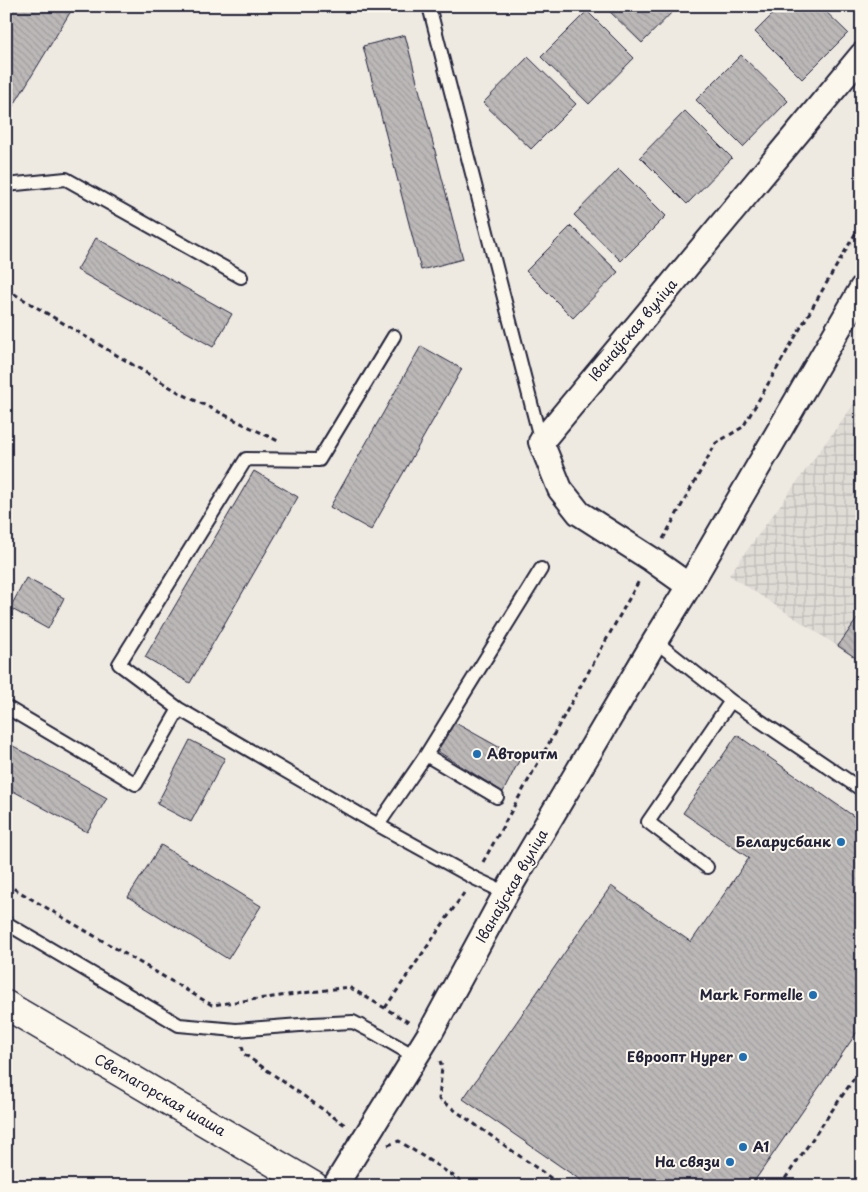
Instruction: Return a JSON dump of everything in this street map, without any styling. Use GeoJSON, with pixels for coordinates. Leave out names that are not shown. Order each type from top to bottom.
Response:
{"type":"FeatureCollection","features":[{"type":"Feature","properties":{"kind":"main road","name":"Светлагорская шаша"},"geometry":{"type":"LineString","coordinates":[[6,1005],[314,1186]]}},
{"type":"Feature","properties":{"kind":"street","name":"Іванаўская вуліца"},"geometry":{"type":"LineString","coordinates":[[540,442],[862,55]]}},
{"type":"Feature","properties":{"kind":"street","name":"Іванаўская вуліца"},"geometry":{"type":"LineString","coordinates":[[335,1186],[429,1035],[506,893],[689,586],[862,288]]}},
{"type":"Feature","properties":{"kind":"street"},"geometry":{"type":"LineString","coordinates":[[540,442],[560,489],[579,513],[689,586]]}},
{"type":"Feature","properties":{"kind":"lane"},"geometry":{"type":"LineString","coordinates":[[429,6],[540,442]]}},
{"type":"Feature","properties":{"kind":"lane"},"geometry":{"type":"LineString","coordinates":[[6,185],[66,179],[241,277]]}},
{"type":"Feature","properties":{"kind":"lane"},"geometry":{"type":"LineString","coordinates":[[394,336],[319,460],[246,459],[119,664],[179,708],[378,824],[474,878],[506,893]]}},
{"type":"Feature","properties":{"kind":"lane"},"geometry":{"type":"LineString","coordinates":[[378,824],[426,755],[541,569]]}},
{"type":"Feature","properties":{"kind":"lane"},"geometry":{"type":"LineString","coordinates":[[655,641],[731,701],[862,790]]}},
{"type":"Feature","properties":{"kind":"lane"},"geometry":{"type":"LineString","coordinates":[[707,867],[648,822],[731,701]]}},
{"type":"Feature","properties":{"kind":"lane"},"geometry":{"type":"LineString","coordinates":[[6,707],[136,784],[179,708]]}},
{"type":"Feature","properties":{"kind":"lane"},"geometry":{"type":"LineString","coordinates":[[426,755],[497,797]]}},
{"type":"Feature","properties":{"kind":"lane"},"geometry":{"type":"LineString","coordinates":[[6,923],[179,1025],[236,1030],[353,1022],[416,1056]]}},
{"type":"Feature","properties":{"kind":"path"},"geometry":{"type":"LineString","coordinates":[[385,1008],[474,878],[716,443],[743,427],[862,222]]}},
{"type":"Feature","properties":{"kind":"path"},"geometry":{"type":"LineString","coordinates":[[6,289],[180,393],[284,444]]}},
{"type":"Feature","properties":{"kind":"path"},"geometry":{"type":"LineString","coordinates":[[6,884],[212,1005],[349,986],[429,1035],[442,1067],[439,1099],[562,1186]]}},
{"type":"Feature","properties":{"kind":"path"},"geometry":{"type":"LineString","coordinates":[[236,1030],[244,1054],[365,1139],[380,1149],[399,1141],[470,1186]]}},
{"type":"Feature","properties":{"kind":"path"},"geometry":{"type":"LineString","coordinates":[[780,1186],[862,1066]]}},
{"type":"Feature","properties":{"kind":"shaded area"},"geometry":{"type":"Polygon","coordinates":[[[862,393],[862,662],[729,575],[862,393]]]}},
{"type":"Feature","properties":{"kind":"building"},"geometry":{"type":"Polygon","coordinates":[[[16,6],[74,6],[6,118],[6,23],[16,6]]]}},
{"type":"Feature","properties":{"kind":"building"},"geometry":{"type":"Polygon","coordinates":[[[604,6],[678,6],[642,43],[604,6]]]}},
{"type":"Feature","properties":{"kind":"building"},"geometry":{"type":"Polygon","coordinates":[[[781,6],[820,6],[848,33],[802,79],[755,32],[781,6]]]}},
{"type":"Feature","properties":{"kind":"building"},"geometry":{"type":"Polygon","coordinates":[[[587,11],[634,58],[589,104],[541,57],[587,11]]]}},
{"type":"Feature","properties":{"kind":"building"},"geometry":{"type":"Polygon","coordinates":[[[405,35],[463,259],[421,270],[363,46],[405,35]]]}},
{"type":"Feature","properties":{"kind":"building"},"geometry":{"type":"Polygon","coordinates":[[[741,55],[788,101],[743,147],[696,100],[741,55]]]}},
{"type":"Feature","properties":{"kind":"building"},"geometry":{"type":"Polygon","coordinates":[[[528,57],[576,104],[531,149],[483,103],[528,57]]]}},
{"type":"Feature","properties":{"kind":"building"},"geometry":{"type":"Polygon","coordinates":[[[685,111],[732,158],[687,204],[640,157],[685,111]]]}},
{"type":"Feature","properties":{"kind":"building"},"geometry":{"type":"Polygon","coordinates":[[[619,169],[666,216],[621,261],[574,215],[619,169]]]}},
{"type":"Feature","properties":{"kind":"building"},"geometry":{"type":"Polygon","coordinates":[[[571,226],[618,272],[573,318],[526,271],[571,226]]]}},
{"type":"Feature","properties":{"kind":"building"},"geometry":{"type":"Polygon","coordinates":[[[96,238],[232,314],[213,347],[77,270],[96,238]]]}},
{"type":"Feature","properties":{"kind":"building"},"geometry":{"type":"Polygon","coordinates":[[[421,346],[462,369],[371,530],[330,507],[421,346]]]}},
{"type":"Feature","properties":{"kind":"building"},"geometry":{"type":"Polygon","coordinates":[[[254,471],[298,497],[190,683],[145,657],[254,471]]]}},
{"type":"Feature","properties":{"kind":"building"},"geometry":{"type":"Polygon","coordinates":[[[26,578],[64,598],[48,629],[10,608],[26,578]]]}},
{"type":"Feature","properties":{"kind":"building"},"geometry":{"type":"Polygon","coordinates":[[[862,612],[862,662],[838,646],[862,612]]]}},
{"type":"Feature","properties":{"kind":"building","name":"Авторитм"},"geometry":{"type":"Polygon","coordinates":[[[452,721],[520,759],[503,792],[434,749],[452,721]]]}},
{"type":"Feature","properties":{"kind":"building"},"geometry":{"type":"Polygon","coordinates":[[[737,735],[862,822],[862,1025],[751,1186],[589,1186],[463,1099],[611,886],[691,942],[749,858],[683,813],[737,735]]]}},
{"type":"Feature","properties":{"kind":"building"},"geometry":{"type":"Polygon","coordinates":[[[190,740],[225,758],[191,822],[157,804],[190,740]]]}},
{"type":"Feature","properties":{"kind":"building"},"geometry":{"type":"Polygon","coordinates":[[[6,742],[107,798],[87,832],[6,787],[6,742]]]}},
{"type":"Feature","properties":{"kind":"building"},"geometry":{"type":"Polygon","coordinates":[[[161,845],[261,906],[228,959],[128,897],[161,845]]]}},
{"type":"Feature","properties":{"kind":"place","name":"Авторитм"},"geometry":{"type":"Point","coordinates":[477,754]}},
{"type":"Feature","properties":{"kind":"place","name":"Беларусбанк"},"geometry":{"type":"Point","coordinates":[841,842]}},
{"type":"Feature","properties":{"kind":"place","name":"Mark Formelle"},"geometry":{"type":"Point","coordinates":[813,995]}},
{"type":"Feature","properties":{"kind":"place","name":"Евроопт Hyper"},"geometry":{"type":"Point","coordinates":[743,1057]}},
{"type":"Feature","properties":{"kind":"place","name":"A1"},"geometry":{"type":"Point","coordinates":[743,1147]}},
{"type":"Feature","properties":{"kind":"place","name":"На связи"},"geometry":{"type":"Point","coordinates":[730,1162]}}]}
